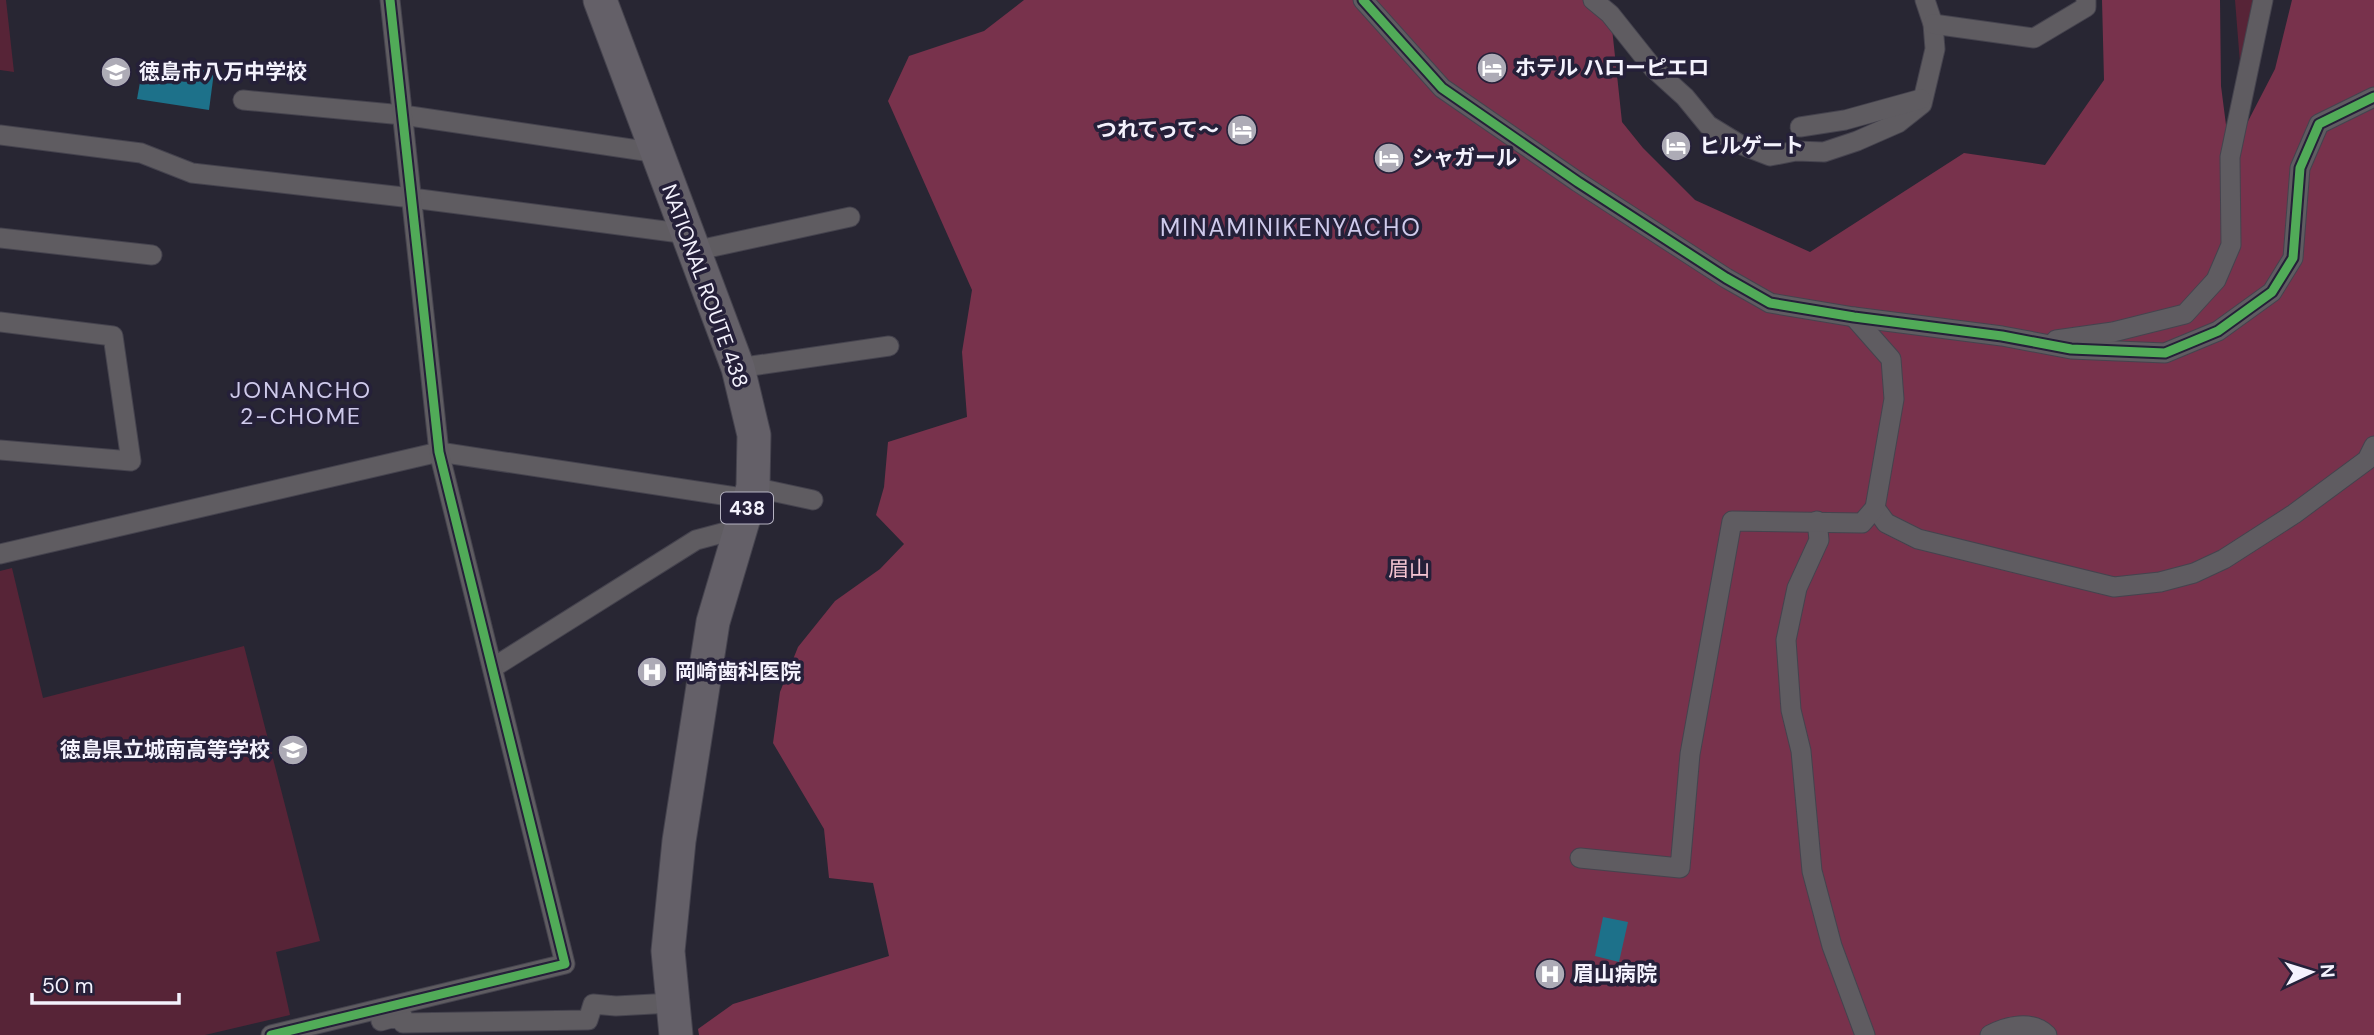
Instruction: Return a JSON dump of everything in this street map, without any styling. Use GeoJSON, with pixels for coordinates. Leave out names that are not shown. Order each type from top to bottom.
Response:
{"type":"FeatureCollection","features":[{"type":"Feature","properties":{"kind":"highway","name":"NATIONAL ROUTE 438"},"geometry":{"type":"LineString","coordinates":[[600,0],[738,368],[754,435],[748,504],[713,622],[679,841],[668,951],[674,1019]]}},
{"type":"Feature","properties":{"kind":"street"},"geometry":{"type":"LineString","coordinates":[[271,1035],[565,964],[439,452],[390,0]]}},
{"type":"Feature","properties":{"kind":"street"},"geometry":{"type":"LineString","coordinates":[[1363,0],[1442,88],[1578,181],[1726,278],[1770,303],[2071,349],[2165,353],[2218,331],[2272,292],[2293,258],[2300,168],[2319,124],[2374,97]]}},
{"type":"Feature","properties":{"kind":"street"},"geometry":{"type":"LineString","coordinates":[[1593,0],[1610,15],[1653,68],[1685,97],[1709,125],[1739,144],[1770,156],[1796,150],[1824,152],[1857,141],[1898,123],[1922,104],[1935,49],[1933,24],[1925,0]]}},
{"type":"Feature","properties":{"kind":"street"},"geometry":{"type":"LineString","coordinates":[[1933,24],[2034,38],[2086,7],[2086,0]]}},
{"type":"Feature","properties":{"kind":"street"},"geometry":{"type":"LineString","coordinates":[[2037,342],[2113,332],[2185,314],[2216,280],[2231,246],[2230,157],[2263,0]]}},
{"type":"Feature","properties":{"kind":"street"},"geometry":{"type":"LineString","coordinates":[[1800,127],[1845,120],[1924,98]]}},
{"type":"Feature","properties":{"kind":"street"},"geometry":{"type":"LineString","coordinates":[[243,100],[402,115],[658,153]]}},
{"type":"Feature","properties":{"kind":"street"},"geometry":{"type":"LineString","coordinates":[[0,135],[141,153],[192,173],[412,198],[691,243],[850,217]]}},
{"type":"Feature","properties":{"kind":"street"},"geometry":{"type":"LineString","coordinates":[[0,238],[152,255]]}},
{"type":"Feature","properties":{"kind":"street"},"geometry":{"type":"LineString","coordinates":[[1580,858],[1680,868],[1690,754],[1732,520],[1862,523],[1875,508],[1894,399],[1891,359],[1854,317]]}},
{"type":"Feature","properties":{"kind":"street"},"geometry":{"type":"LineString","coordinates":[[0,322],[113,336],[131,461],[0,450]]}},
{"type":"Feature","properties":{"kind":"street"},"geometry":{"type":"LineString","coordinates":[[738,368],[889,346]]}},
{"type":"Feature","properties":{"kind":"street"},"geometry":{"type":"LineString","coordinates":[[1875,508],[1886,523],[1918,539],[2114,587],[2160,582],[2194,573],[2224,559],[2294,514],[2367,460],[2374,446]]}},
{"type":"Feature","properties":{"kind":"street"},"geometry":{"type":"LineString","coordinates":[[0,554],[439,452],[748,504],[813,500]]}},
{"type":"Feature","properties":{"kind":"street"},"geometry":{"type":"LineString","coordinates":[[494,667],[696,540],[748,504]]}},
{"type":"Feature","properties":{"kind":"street"},"geometry":{"type":"LineString","coordinates":[[1817,521],[1819,540],[1797,588],[1786,640],[1791,710],[1801,751],[1812,872],[1832,946],[1865,1035]]}},
{"type":"Feature","properties":{"kind":"street"},"geometry":{"type":"LineString","coordinates":[[359,1014],[362,1026],[402,1015],[403,1023],[587,1020],[593,1004],[616,1006],[674,1019]]}},
{"type":"Feature","properties":{"kind":"street"},"geometry":{"type":"LineString","coordinates":[[1990,1035],[2002,1029],[2024,1025],[2041,1029],[2047,1035]]}},
{"type":"Feature","properties":{"kind":"shaded area"},"geometry":{"type":"Polygon","coordinates":[[[0,0],[6,0],[14,72],[0,70],[0,0]]]}},
{"type":"Feature","properties":{"kind":"shaded area"},"geometry":{"type":"Polygon","coordinates":[[[2235,0],[2255,0],[2240,63],[2235,0]]]}},
{"type":"Feature","properties":{"kind":"shaded area"},"geometry":{"type":"Polygon","coordinates":[[[12,568],[43,698],[244,646],[320,941],[276,952],[290,1015],[205,1035],[0,1035],[0,571],[12,568]]]}},
{"type":"Feature","properties":{"kind":"green space","name":"眉山"},"geometry":{"type":"Polygon","coordinates":[[[1024,0],[1609,0],[1622,122],[1643,148],[1695,200],[1810,252],[1964,153],[2045,165],[2104,80],[2102,0],[2220,0],[2221,86],[2230,156],[2275,69],[2292,0],[2374,0],[2374,1035],[699,1035],[698,1029],[733,1004],[889,956],[873,883],[829,878],[824,829],[773,743],[780,692],[798,647],[835,601],[880,569],[904,544],[876,515],[884,487],[888,442],[967,417],[962,352],[972,290],[888,101],[909,56],[984,31],[1024,0]]]}},
{"type":"Feature","properties":{"kind":"water"},"geometry":{"type":"Polygon","coordinates":[[[144,60],[214,72],[209,110],[137,99],[144,60]]]}},
{"type":"Feature","properties":{"kind":"water"},"geometry":{"type":"Polygon","coordinates":[[[1603,917],[1628,922],[1619,962],[1595,956],[1603,917]]]}},
{"type":"Feature","properties":{"kind":"cycle path"},"geometry":{"type":"LineString","coordinates":[[271,1035],[565,964],[439,452],[390,0]]}},
{"type":"Feature","properties":{"kind":"cycle path"},"geometry":{"type":"LineString","coordinates":[[1363,0],[1442,88],[1578,182],[1726,278],[1770,303],[2002,336],[2071,349],[2165,353],[2218,331],[2272,292],[2293,258],[2300,168],[2319,124],[2374,97]]}},
{"type":"Feature","properties":{"kind":"place","name":"ホテル ハローピエロ"},"geometry":{"type":"Point","coordinates":[1492,68]}},
{"type":"Feature","properties":{"kind":"place","name":"徳島市八万中学校"},"geometry":{"type":"Point","coordinates":[116,72]}},
{"type":"Feature","properties":{"kind":"place","name":"つれてって～"},"geometry":{"type":"Point","coordinates":[1242,130]}},
{"type":"Feature","properties":{"kind":"place","name":"ヒルゲート"},"geometry":{"type":"Point","coordinates":[1676,146]}},
{"type":"Feature","properties":{"kind":"place","name":"シャガール"},"geometry":{"type":"Point","coordinates":[1389,158]}},
{"type":"Feature","properties":{"kind":"place","name":"岡崎歯科医院"},"geometry":{"type":"Point","coordinates":[652,672]}},
{"type":"Feature","properties":{"kind":"place","name":"徳島県立城南高等学校"},"geometry":{"type":"Point","coordinates":[293,750]}},
{"type":"Feature","properties":{"kind":"place","name":"眉山病院"},"geometry":{"type":"Point","coordinates":[1550,974]}},
{"type":"Feature","properties":{"kind":"district","name":"MINAMINIKENYACHO"},"geometry":{"type":"Point","coordinates":[1291,227]}},
{"type":"Feature","properties":{"kind":"district","name":"JONANCHO 2-CHOME"},"geometry":{"type":"Point","coordinates":[301,403]}}]}
